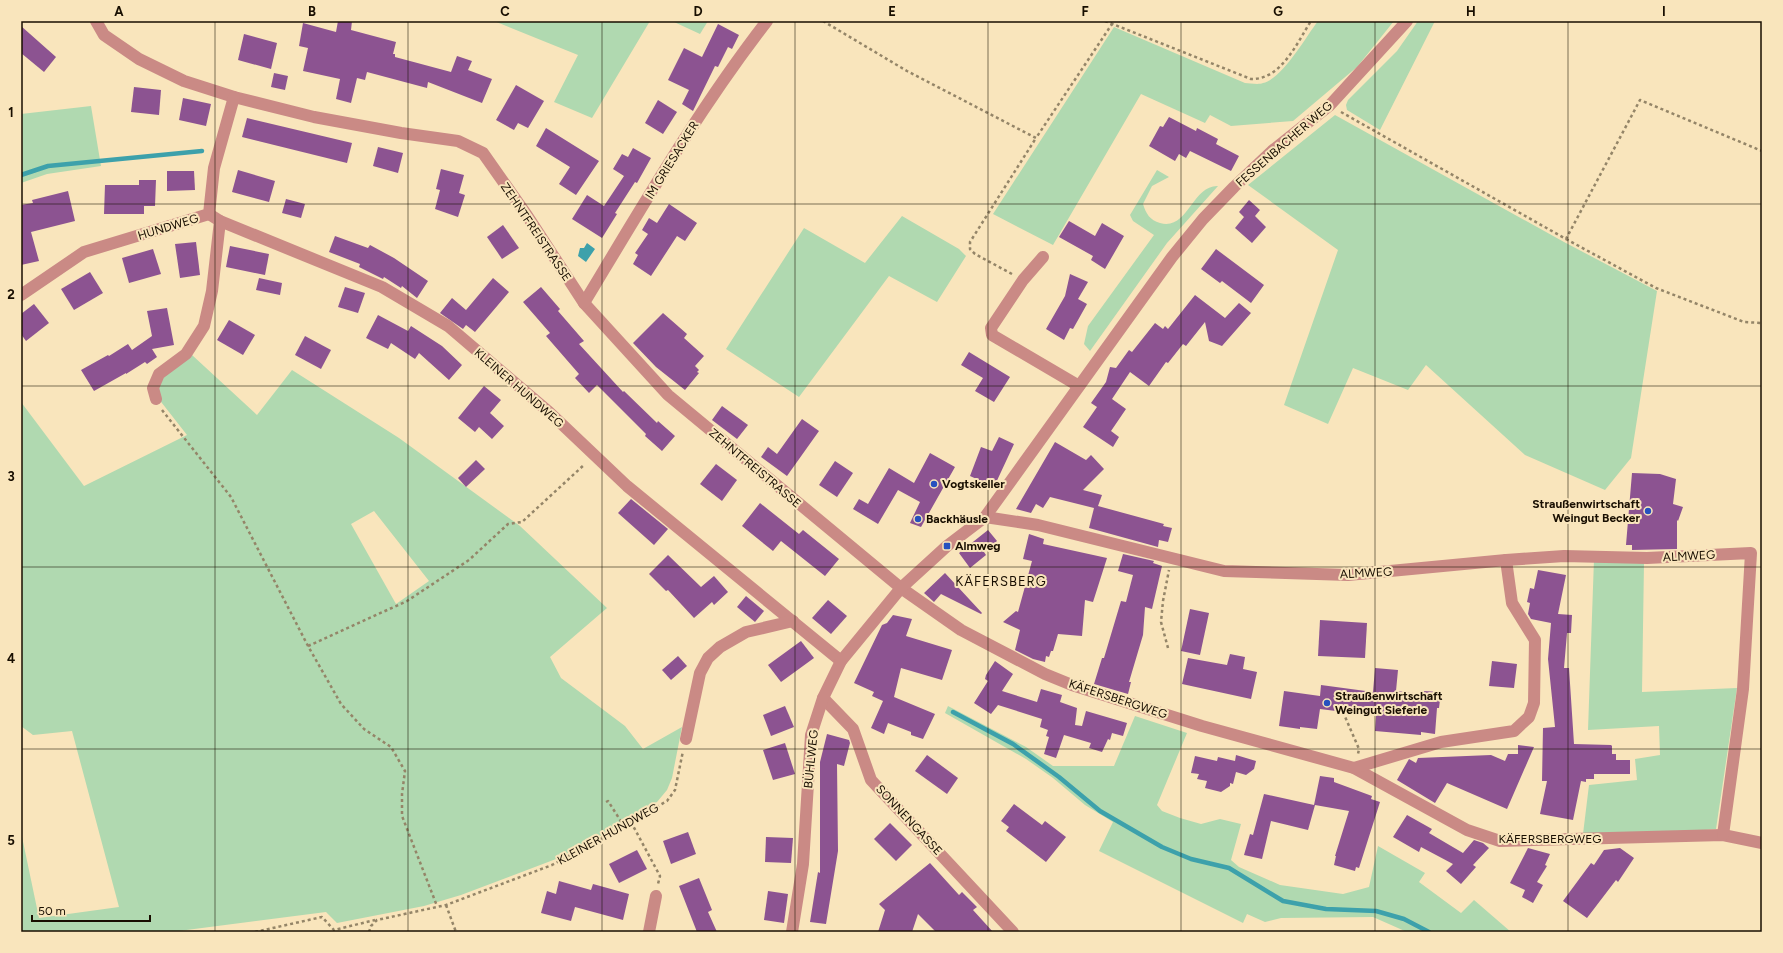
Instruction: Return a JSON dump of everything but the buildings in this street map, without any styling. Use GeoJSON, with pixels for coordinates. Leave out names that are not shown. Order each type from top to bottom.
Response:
{"type":"FeatureCollection","features":[{"type":"Feature","properties":{"kind":"street","name":"ZEHNTFREISTRASSE"},"geometry":{"type":"LineString","coordinates":[[96,21],[104,35],[139,59],[184,81],[234,97],[314,117],[401,133],[458,141],[483,153],[528,217],[584,303],[668,395],[901,588]]}},
{"type":"Feature","properties":{"kind":"street","name":"IM GRIESACKER"},"geometry":{"type":"LineString","coordinates":[[584,303],[678,149],[735,62],[767,21]]}},
{"type":"Feature","properties":{"kind":"street","name":"FESSENBACHER WEG"},"geometry":{"type":"LineString","coordinates":[[901,588],[947,546],[985,517],[1175,253],[1202,219],[1272,151],[1330,105],[1407,21]]}},
{"type":"Feature","properties":{"kind":"street","name":"HUNDWEG"},"geometry":{"type":"LineString","coordinates":[[21,294],[84,252],[209,214],[214,168],[234,97]]}},
{"type":"Feature","properties":{"kind":"street","name":"KLEINER HUNDWEG"},"geometry":{"type":"LineString","coordinates":[[209,214],[220,221],[382,287],[448,326],[548,412],[626,486],[841,661]]}},
{"type":"Feature","properties":{"kind":"street"},"geometry":{"type":"LineString","coordinates":[[156,399],[153,388],[159,374],[186,354],[204,326],[212,291],[220,221]]}},
{"type":"Feature","properties":{"kind":"street"},"geometry":{"type":"LineString","coordinates":[[1043,257],[1023,280],[991,328],[992,335],[1079,386]]}},
{"type":"Feature","properties":{"kind":"street","name":"ALMWEG"},"geometry":{"type":"LineString","coordinates":[[985,517],[1038,525],[1224,571],[1348,575],[1564,556],[1647,558],[1752,553],[1743,689],[1723,835]]}},
{"type":"Feature","properties":{"kind":"street"},"geometry":{"type":"LineString","coordinates":[[1354,768],[1441,742],[1514,731],[1529,717],[1534,703],[1535,640],[1512,603],[1506,560]]}},
{"type":"Feature","properties":{"kind":"street","name":"BÜHLWEG"},"geometry":{"type":"LineString","coordinates":[[792,932],[803,864],[811,735],[823,698],[841,661],[901,588]]}},
{"type":"Feature","properties":{"kind":"street","name":"KÄFERSBERGWEG"},"geometry":{"type":"LineString","coordinates":[[901,588],[961,630],[1045,674],[1202,726],[1354,768],[1467,830],[1500,841],[1723,835],[1762,843]]}},
{"type":"Feature","properties":{"kind":"street"},"geometry":{"type":"LineString","coordinates":[[686,739],[700,673],[708,658],[720,647],[746,632],[792,621]]}},
{"type":"Feature","properties":{"kind":"street","name":"SONNENGASSE"},"geometry":{"type":"LineString","coordinates":[[823,698],[853,729],[871,780],[1013,932]]}},
{"type":"Feature","properties":{"kind":"street"},"geometry":{"type":"LineString","coordinates":[[648,932],[656,896]]}},
{"type":"Feature","properties":{"kind":"path"},"geometry":{"type":"LineString","coordinates":[[823,21],[907,71],[1036,138]]}},
{"type":"Feature","properties":{"kind":"path"},"geometry":{"type":"LineString","coordinates":[[1105,21],[1251,79],[1260,79],[1273,74],[1286,60],[1311,21]]}},
{"type":"Feature","properties":{"kind":"path"},"geometry":{"type":"LineString","coordinates":[[1023,280],[976,254],[970,249],[970,242],[1036,138],[1114,21]]}},
{"type":"Feature","properties":{"kind":"path"},"geometry":{"type":"LineString","coordinates":[[1566,239],[1640,100],[1762,151]]}},
{"type":"Feature","properties":{"kind":"path"},"geometry":{"type":"LineString","coordinates":[[1330,105],[1566,239],[1656,288],[1744,322],[1762,323]]}},
{"type":"Feature","properties":{"kind":"path"},"geometry":{"type":"LineString","coordinates":[[156,399],[162,410],[231,497],[308,646],[341,704],[364,729],[391,747],[405,771],[402,794],[402,816],[437,906]]}},
{"type":"Feature","properties":{"kind":"path"},"geometry":{"type":"LineString","coordinates":[[308,646],[407,601],[469,560],[508,524],[522,522],[594,455]]}},
{"type":"Feature","properties":{"kind":"path"},"geometry":{"type":"LineString","coordinates":[[1168,648],[1162,622],[1163,601],[1171,558]]}},
{"type":"Feature","properties":{"kind":"path"},"geometry":{"type":"LineString","coordinates":[[1343,712],[1360,748],[1354,768]]}},
{"type":"Feature","properties":{"kind":"path","name":"KLEINER HUNDWEG"},"geometry":{"type":"LineString","coordinates":[[255,932],[322,917],[334,930],[446,904],[552,865],[667,801],[674,790],[686,739]]}},
{"type":"Feature","properties":{"kind":"path"},"geometry":{"type":"LineString","coordinates":[[606,802],[608,801],[624,826]]}},
{"type":"Feature","properties":{"kind":"path"},"geometry":{"type":"LineString","coordinates":[[631,822],[660,876],[656,896]]}},
{"type":"Feature","properties":{"kind":"path"},"geometry":{"type":"LineString","coordinates":[[446,904],[456,932]]}},
{"type":"Feature","properties":{"kind":"path"},"geometry":{"type":"LineString","coordinates":[[368,932],[377,920]]}},
{"type":"Feature","properties":{"kind":"green space"},"geometry":{"type":"Polygon","coordinates":[[[494,21],[650,21],[592,118],[554,102],[578,55],[494,21]]]}},
{"type":"Feature","properties":{"kind":"green space"},"geometry":{"type":"Polygon","coordinates":[[[672,21],[708,21],[700,34],[672,21]]]}},
{"type":"Feature","properties":{"kind":"green space"},"geometry":{"type":"Polygon","coordinates":[[[1318,21],[1394,21],[1357,67],[1293,121],[1231,126],[1210,115],[1205,123],[1141,94],[1053,245],[993,214],[1114,27],[1245,83],[1259,84],[1271,80],[1286,66],[1318,21]]]}},
{"type":"Feature","properties":{"kind":"green space"},"geometry":{"type":"Polygon","coordinates":[[[1418,21],[1435,21],[1380,130],[1347,110],[1346,105],[1348,100],[1397,51],[1418,21]]]}},
{"type":"Feature","properties":{"kind":"green space"},"geometry":{"type":"Polygon","coordinates":[[[91,106],[101,166],[47,174],[21,183],[21,114],[91,106]]]}},
{"type":"Feature","properties":{"kind":"green space"},"geometry":{"type":"Polygon","coordinates":[[[1335,115],[1564,242],[1657,291],[1631,458],[1605,490],[1525,455],[1426,365],[1408,390],[1353,368],[1328,424],[1284,405],[1338,250],[1248,185],[1335,115]]]}},
{"type":"Feature","properties":{"kind":"green space"},"geometry":{"type":"Polygon","coordinates":[[[1157,170],[1169,177],[1152,186],[1143,204],[1149,216],[1160,223],[1169,224],[1177,220],[1184,215],[1202,192],[1209,188],[1218,186],[1167,243],[1090,351],[1084,344],[1088,326],[1154,235],[1133,221],[1130,215],[1157,170]]]}},
{"type":"Feature","properties":{"kind":"green space"},"geometry":{"type":"Polygon","coordinates":[[[902,216],[959,249],[966,256],[937,302],[889,276],[799,397],[726,349],[804,228],[865,263],[902,216]]]}},
{"type":"Feature","properties":{"kind":"green space"},"geometry":{"type":"Polygon","coordinates":[[[192,355],[257,415],[292,370],[399,438],[520,526],[607,608],[550,657],[561,678],[625,726],[643,749],[682,727],[672,778],[667,790],[657,802],[590,842],[556,859],[461,895],[424,906],[337,923],[326,912],[171,932],[21,932],[21,832],[39,918],[119,907],[72,731],[33,735],[21,726],[21,402],[84,486],[187,435],[158,398],[160,378],[192,355]],[[374,511],[351,524],[396,604],[429,581],[374,511]]]}},
{"type":"Feature","properties":{"kind":"green space"},"geometry":{"type":"Polygon","coordinates":[[[1594,559],[1644,563],[1642,692],[1737,688],[1716,829],[1660,834],[1583,834],[1589,785],[1637,780],[1635,759],[1660,755],[1659,726],[1588,730],[1594,559]]]}},
{"type":"Feature","properties":{"kind":"green space"},"geometry":{"type":"Polygon","coordinates":[[[948,706],[1026,747],[1053,766],[1114,766],[1135,716],[1187,733],[1157,805],[1162,811],[1201,824],[1220,819],[1241,824],[1231,860],[1239,867],[1280,885],[1343,894],[1369,887],[1378,846],[1425,873],[1419,882],[1461,913],[1474,900],[1511,932],[1407,932],[1373,917],[1281,918],[1265,922],[1247,914],[1243,923],[1099,851],[1113,822],[1085,805],[1053,778],[1026,759],[945,713],[948,706]]]}},
{"type":"Feature","properties":{"kind":"water"},"geometry":{"type":"Polygon","coordinates":[[[587,243],[595,249],[586,262],[578,256],[580,248],[584,248],[587,243]]]}},
{"type":"Feature","properties":{"kind":"waterway"},"geometry":{"type":"LineString","coordinates":[[21,175],[48,166],[202,151]]}},
{"type":"Feature","properties":{"kind":"waterway"},"geometry":{"type":"LineString","coordinates":[[953,712],[1013,744],[1059,777],[1100,811],[1162,847],[1191,859],[1229,868],[1283,901],[1326,909],[1376,911],[1404,919],[1429,932]]}},
{"type":"Feature","properties":{"kind":"place","name":"Vogtskeller"},"geometry":{"type":"Point","coordinates":[934,484]}},
{"type":"Feature","properties":{"kind":"place","name":"Straußenwirtschaft Weingut Becker"},"geometry":{"type":"Point","coordinates":[1648,511]}},
{"type":"Feature","properties":{"kind":"place","name":"Backhäusle"},"geometry":{"type":"Point","coordinates":[918,519]}},
{"type":"Feature","properties":{"kind":"place","name":"Almweg"},"geometry":{"type":"Point","coordinates":[947,546]}},
{"type":"Feature","properties":{"kind":"place","name":"Straußenwirtschaft Weingut Sieferle"},"geometry":{"type":"Point","coordinates":[1327,703]}},
{"type":"Feature","properties":{"kind":"district","name":"KÄFERSBERG"},"geometry":{"type":"Point","coordinates":[1001,581]}}]}
